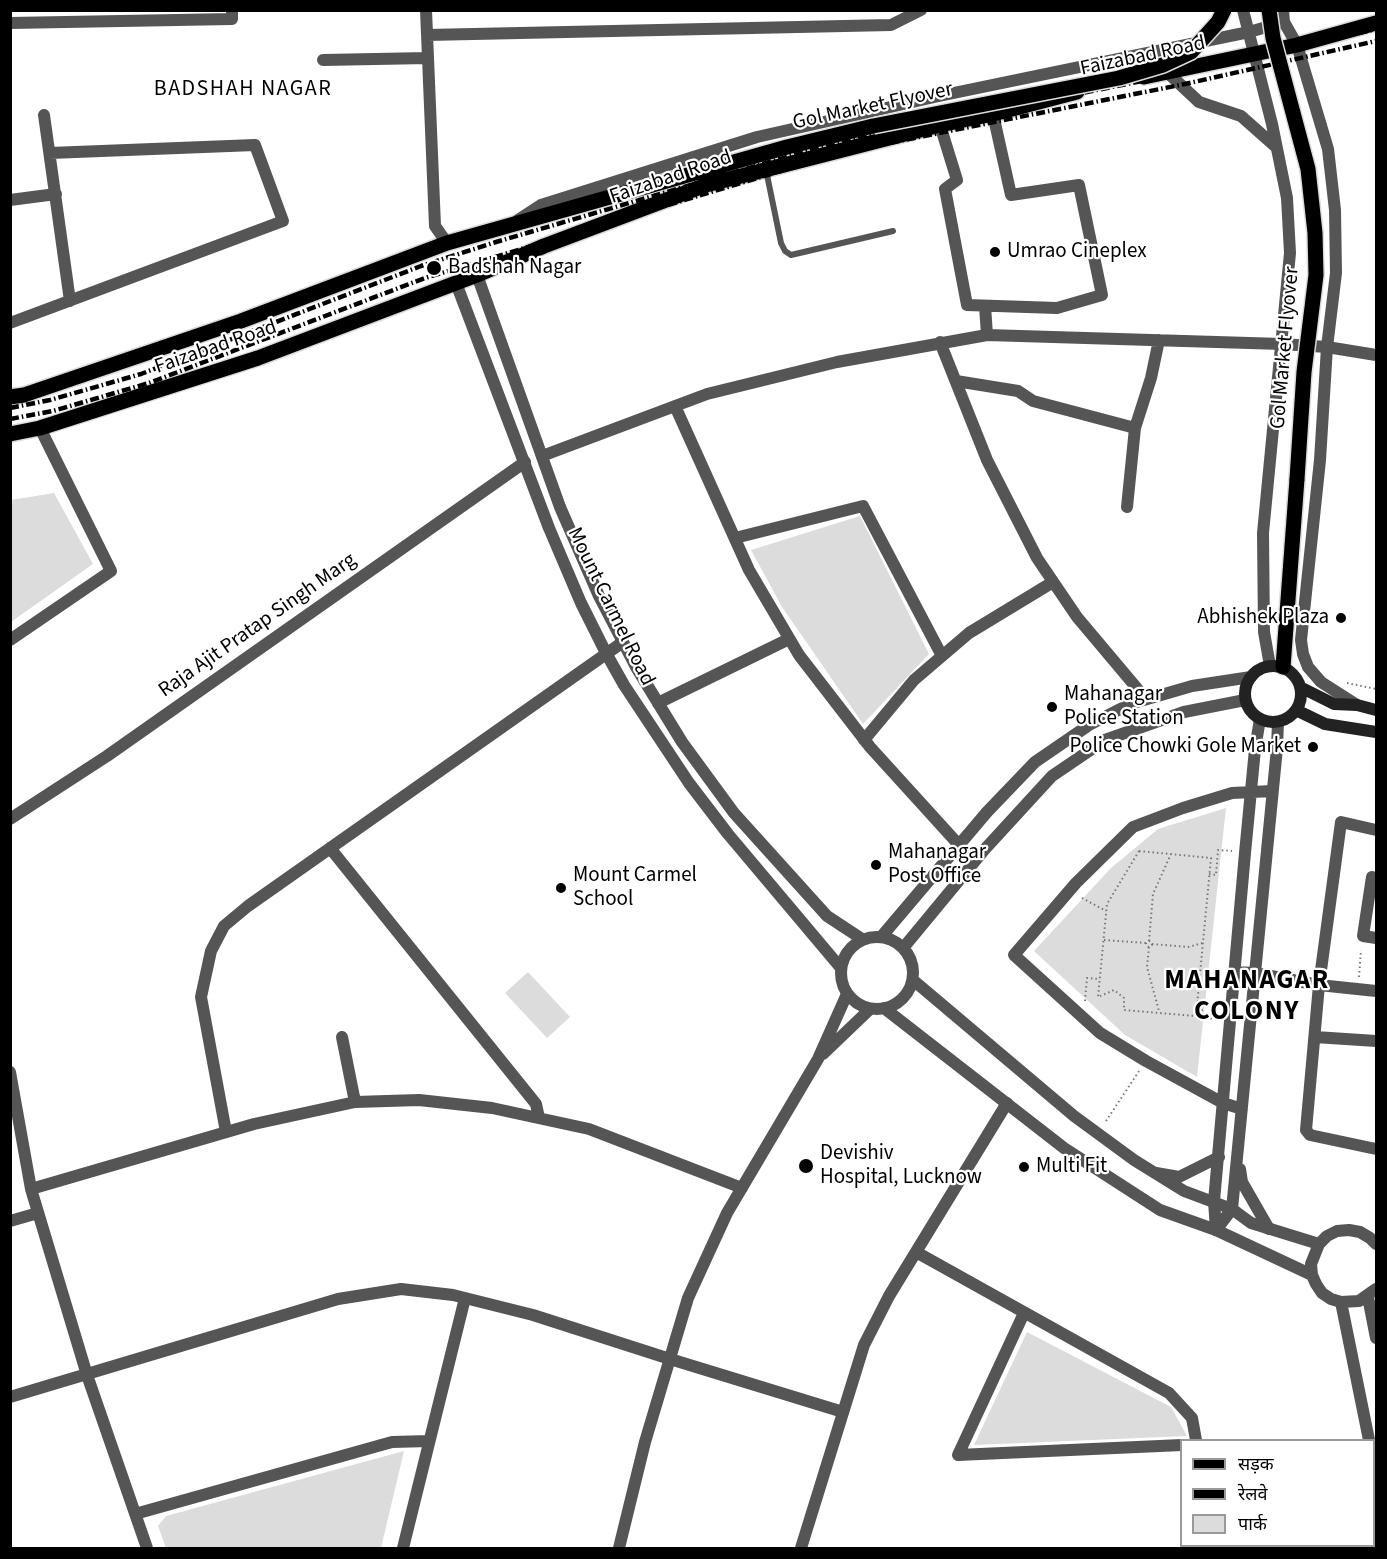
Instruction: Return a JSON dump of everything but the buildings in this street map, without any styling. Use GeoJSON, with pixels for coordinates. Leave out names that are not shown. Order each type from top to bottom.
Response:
{"type":"FeatureCollection","features":[{"type":"Feature","properties":{"kind":"main road","name":"Gol Market Flyover"},"geometry":{"type":"LineString","coordinates":[[513,223],[629,193],[787,147],[873,126],[1119,78],[1163,65],[1191,52],[1218,22],[1224,10]]}},
{"type":"Feature","properties":{"kind":"main road","name":"Gol Market Flyover"},"geometry":{"type":"LineString","coordinates":[[1269,10],[1273,38],[1308,169],[1315,232],[1316,275],[1304,383],[1285,642],[1276,667]]}},
{"type":"Feature","properties":{"kind":"main road","name":"Faizabad Road"},"geometry":{"type":"LineString","coordinates":[[10,435],[40,428],[258,358],[706,185],[940,125],[1100,87],[1297,45],[1373,24]]}},
{"type":"Feature","properties":{"kind":"main road","name":"Faizabad Road"},"geometry":{"type":"LineString","coordinates":[[10,397],[24,395],[241,321],[447,243],[513,223]]}},
{"type":"Feature","properties":{"kind":"main road"},"geometry":{"type":"LineString","coordinates":[[1276,667],[1292,673],[1300,687],[1300,703],[1296,710],[1286,719],[1278,722],[1260,719],[1248,708],[1245,700],[1246,684],[1251,677],[1256,672],[1276,667]]}},
{"type":"Feature","properties":{"kind":"main road"},"geometry":{"type":"LineString","coordinates":[[1300,687],[1334,704],[1358,705],[1377,710]]}},
{"type":"Feature","properties":{"kind":"main road"},"geometry":{"type":"LineString","coordinates":[[1296,710],[1325,724],[1377,732]]}},
{"type":"Feature","properties":{"kind":"street"},"geometry":{"type":"LineString","coordinates":[[10,23],[232,19],[232,10]]}},
{"type":"Feature","properties":{"kind":"street"},"geometry":{"type":"LineString","coordinates":[[426,10],[435,226],[447,243]]}},
{"type":"Feature","properties":{"kind":"street"},"geometry":{"type":"LineString","coordinates":[[427,35],[891,25],[921,10]]}},
{"type":"Feature","properties":{"kind":"street"},"geometry":{"type":"LineString","coordinates":[[1243,10],[1287,198],[1290,253],[1263,533],[1264,632],[1276,667]]}},
{"type":"Feature","properties":{"kind":"street"},"geometry":{"type":"LineString","coordinates":[[1284,16],[1297,45],[1328,149],[1335,210],[1336,273],[1327,347],[1320,460],[1301,640],[1308,667],[1320,682],[1358,705]]}},
{"type":"Feature","properties":{"kind":"street","name":"Faizabad Road"},"geometry":{"type":"LineString","coordinates":[[513,223],[541,204],[757,137],[939,96],[1249,32],[1284,16]]}},
{"type":"Feature","properties":{"kind":"street"},"geometry":{"type":"LineString","coordinates":[[323,60],[428,58]]}},
{"type":"Feature","properties":{"kind":"street"},"geometry":{"type":"LineString","coordinates":[[1167,72],[1199,102],[1241,116],[1276,147]]}},
{"type":"Feature","properties":{"kind":"street"},"geometry":{"type":"LineString","coordinates":[[940,125],[957,180],[945,189],[967,305],[1057,308],[1102,295],[1079,185],[1011,195],[993,114]]}},
{"type":"Feature","properties":{"kind":"street"},"geometry":{"type":"LineString","coordinates":[[44,115],[70,301]]}},
{"type":"Feature","properties":{"kind":"street"},"geometry":{"type":"LineString","coordinates":[[10,323],[283,221],[255,145],[50,153]]}},
{"type":"Feature","properties":{"kind":"street"},"geometry":{"type":"LineString","coordinates":[[10,200],[56,194]]}},
{"type":"Feature","properties":{"kind":"street"},"geometry":{"type":"LineString","coordinates":[[477,275],[560,507],[599,596],[636,667],[682,742],[734,813],[827,916],[862,939]]}},
{"type":"Feature","properties":{"kind":"street","name":"Mount Carmel Road"},"geometry":{"type":"LineString","coordinates":[[456,283],[554,539],[606,653],[657,736],[695,791],[728,834],[840,967]]}},
{"type":"Feature","properties":{"kind":"street"},"geometry":{"type":"LineString","coordinates":[[985,306],[987,334]]}},
{"type":"Feature","properties":{"kind":"street"},"geometry":{"type":"LineString","coordinates":[[542,456],[708,394],[837,362],[987,334],[1282,344],[1327,347],[1377,355]]}},
{"type":"Feature","properties":{"kind":"street"},"geometry":{"type":"LineString","coordinates":[[1127,507],[1135,428],[1151,378],[1159,340]]}},
{"type":"Feature","properties":{"kind":"street"},"geometry":{"type":"LineString","coordinates":[[940,342],[987,460],[1037,558],[1077,617],[1146,699]]}},
{"type":"Feature","properties":{"kind":"street"},"geometry":{"type":"LineString","coordinates":[[956,381],[1017,391],[1033,401],[1135,428]]}},
{"type":"Feature","properties":{"kind":"street"},"geometry":{"type":"LineString","coordinates":[[675,406],[749,570],[799,655],[864,740],[959,845]]}},
{"type":"Feature","properties":{"kind":"street"},"geometry":{"type":"LineString","coordinates":[[10,640],[111,571],[40,428]]}},
{"type":"Feature","properties":{"kind":"street","name":"Raja Ajit Pratap Singh Marg"},"geometry":{"type":"LineString","coordinates":[[10,819],[107,756],[525,462]]}},
{"type":"Feature","properties":{"kind":"street"},"geometry":{"type":"LineString","coordinates":[[735,538],[863,506],[942,656]]}},
{"type":"Feature","properties":{"kind":"street"},"geometry":{"type":"LineString","coordinates":[[864,740],[914,680],[969,633],[1053,582]]}},
{"type":"Feature","properties":{"kind":"street"},"geometry":{"type":"LineString","coordinates":[[658,703],[789,639]]}},
{"type":"Feature","properties":{"kind":"street"},"geometry":{"type":"LineString","coordinates":[[226,1132],[201,997],[211,951],[224,926],[248,906],[623,642]]}},
{"type":"Feature","properties":{"kind":"street"},"geometry":{"type":"LineString","coordinates":[[882,936],[987,812],[1035,762],[1089,725],[1130,704],[1192,686],[1251,677]]}},
{"type":"Feature","properties":{"kind":"street"},"geometry":{"type":"LineString","coordinates":[[904,947],[985,849],[1052,776],[1106,740],[1184,712],[1245,700]]}},
{"type":"Feature","properties":{"kind":"street"},"geometry":{"type":"LineString","coordinates":[[1216,1230],[1215,1201],[1223,1104],[1251,792],[1260,719]]}},
{"type":"Feature","properties":{"kind":"street"},"geometry":{"type":"LineString","coordinates":[[1216,1230],[1232,1209],[1278,722]]}},
{"type":"Feature","properties":{"kind":"street"},"geometry":{"type":"LineString","coordinates":[[1242,1109],[1223,1104],[1100,1033],[1014,955],[1076,883],[1133,827],[1232,793],[1272,792]]}},
{"type":"Feature","properties":{"kind":"street"},"geometry":{"type":"LineString","coordinates":[[1377,830],[1341,822],[1319,985],[1306,1130],[1307,1133],[1377,1149]]}},
{"type":"Feature","properties":{"kind":"street"},"geometry":{"type":"LineString","coordinates":[[330,848],[536,1104],[539,1118]]}},
{"type":"Feature","properties":{"kind":"street"},"geometry":{"type":"LineString","coordinates":[[1377,878],[1372,877],[1363,936],[1377,938]]}},
{"type":"Feature","properties":{"kind":"street"},"geometry":{"type":"LineString","coordinates":[[882,936],[893,939],[904,947],[912,963],[913,980],[907,993],[897,1003],[884,1008],[870,1009],[856,1003],[847,994],[841,981],[840,967],[848,950],[862,939],[882,936]]}},
{"type":"Feature","properties":{"kind":"street"},"geometry":{"type":"LineString","coordinates":[[1235,972],[1377,991]]}},
{"type":"Feature","properties":{"kind":"street"},"geometry":{"type":"LineString","coordinates":[[913,980],[1074,1116],[1155,1173],[1184,1191],[1232,1209],[1251,1223],[1318,1244]]}},
{"type":"Feature","properties":{"kind":"street"},"geometry":{"type":"LineString","coordinates":[[619,1548],[645,1442],[688,1298],[727,1213],[818,1059],[847,994]]}},
{"type":"Feature","properties":{"kind":"street"},"geometry":{"type":"LineString","coordinates":[[884,1008],[1064,1148],[1160,1210],[1216,1230],[1312,1275]]}},
{"type":"Feature","properties":{"kind":"street"},"geometry":{"type":"LineString","coordinates":[[818,1059],[870,1009]]}},
{"type":"Feature","properties":{"kind":"street"},"geometry":{"type":"LineString","coordinates":[[1315,1036],[1377,1041]]}},
{"type":"Feature","properties":{"kind":"street"},"geometry":{"type":"LineString","coordinates":[[342,1037],[355,1102]]}},
{"type":"Feature","properties":{"kind":"street"},"geometry":{"type":"LineString","coordinates":[[10,1072],[31,1189],[38,1214],[87,1375],[147,1548]]}},
{"type":"Feature","properties":{"kind":"street"},"geometry":{"type":"LineString","coordinates":[[31,1189],[254,1124],[355,1102],[419,1100],[492,1108],[589,1129],[742,1188]]}},
{"type":"Feature","properties":{"kind":"street"},"geometry":{"type":"LineString","coordinates":[[801,1548],[864,1345],[889,1296],[1006,1103]]}},
{"type":"Feature","properties":{"kind":"street"},"geometry":{"type":"LineString","coordinates":[[1238,1153],[1242,1182],[1269,1228]]}},
{"type":"Feature","properties":{"kind":"street"},"geometry":{"type":"LineString","coordinates":[[1155,1173],[1179,1178],[1219,1156]]}},
{"type":"Feature","properties":{"kind":"street"},"geometry":{"type":"LineString","coordinates":[[10,1221],[38,1214]]}},
{"type":"Feature","properties":{"kind":"street"},"geometry":{"type":"LineString","coordinates":[[1377,1244],[1360,1232],[1337,1231],[1318,1244],[1311,1264],[1312,1275],[1322,1293],[1341,1302],[1359,1301],[1372,1293],[1377,1338]]}},
{"type":"Feature","properties":{"kind":"street"},"geometry":{"type":"LineString","coordinates":[[916,1252],[1169,1394],[1192,1418],[1197,1439]]}},
{"type":"Feature","properties":{"kind":"street"},"geometry":{"type":"LineString","coordinates":[[10,1397],[338,1299],[401,1289],[453,1295],[534,1316],[843,1412]]}},
{"type":"Feature","properties":{"kind":"street"},"geometry":{"type":"LineString","coordinates":[[403,1548],[465,1298]]}},
{"type":"Feature","properties":{"kind":"street"},"geometry":{"type":"LineString","coordinates":[[1341,1302],[1369,1439]]}},
{"type":"Feature","properties":{"kind":"street"},"geometry":{"type":"LineString","coordinates":[[1024,1313],[958,1455],[1180,1445]]}},
{"type":"Feature","properties":{"kind":"street"},"geometry":{"type":"LineString","coordinates":[[135,1514],[392,1442],[429,1441]]}},
{"type":"Feature","properties":{"kind":"lane"},"geometry":{"type":"LineString","coordinates":[[766,170],[781,243],[785,251],[791,255],[893,231]]}},
{"type":"Feature","properties":{"kind":"path"},"geometry":{"type":"LineString","coordinates":[[1209,874],[1215,875],[1218,850]]}},
{"type":"Feature","properties":{"kind":"path"},"geometry":{"type":"LineString","coordinates":[[1139,851],[1211,858],[1209,874],[1196,1016],[1124,1010],[1124,998],[1114,990],[1098,997],[1107,904],[1139,851]]}},
{"type":"Feature","properties":{"kind":"path"},"geometry":{"type":"LineString","coordinates":[[1159,1013],[1147,967],[1154,894],[1171,854]]}},
{"type":"Feature","properties":{"kind":"path"},"geometry":{"type":"LineString","coordinates":[[1077,896],[1107,912]]}},
{"type":"Feature","properties":{"kind":"path"},"geometry":{"type":"LineString","coordinates":[[1358,989],[1363,936]]}},
{"type":"Feature","properties":{"kind":"path"},"geometry":{"type":"LineString","coordinates":[[1104,939],[1188,947],[1203,944]]}},
{"type":"Feature","properties":{"kind":"path"},"geometry":{"type":"LineString","coordinates":[[1084,1018],[1087,978],[1100,979]]}},
{"type":"Feature","properties":{"kind":"path"},"geometry":{"type":"LineString","coordinates":[[1197,1001],[1203,1002],[1201,1018]]}},
{"type":"Feature","properties":{"kind":"path"},"geometry":{"type":"LineString","coordinates":[[1097,1133],[1146,1061]]}},
{"type":"Feature","properties":{"kind":"green space"},"geometry":{"type":"Polygon","coordinates":[[[54,493],[93,564],[11,622],[11,500],[54,493]]]}},
{"type":"Feature","properties":{"kind":"green space"},"geometry":{"type":"Polygon","coordinates":[[[860,516],[929,654],[863,724],[782,607],[751,550],[860,516]]]}},
{"type":"Feature","properties":{"kind":"green space"},"geometry":{"type":"Polygon","coordinates":[[[1226,808],[1197,1077],[1125,1035],[1034,951],[1111,868],[1158,829],[1226,808]]]}},
{"type":"Feature","properties":{"kind":"green space"},"geometry":{"type":"Polygon","coordinates":[[[528,972],[570,1017],[547,1038],[505,993],[528,972]]]}},
{"type":"Feature","properties":{"kind":"green space"},"geometry":{"type":"Polygon","coordinates":[[[1027,1332],[1171,1407],[1187,1436],[974,1445],[1027,1332]]]}},
{"type":"Feature","properties":{"kind":"green space"},"geometry":{"type":"Polygon","coordinates":[[[404,1451],[381,1548],[166,1548],[158,1526],[166,1516],[404,1451]]]}},
{"type":"Feature","properties":{"kind":"railway"},"geometry":{"type":"LineString","coordinates":[[10,408],[50,400],[141,374],[421,266],[841,141],[1182,73],[1376,29]]}},
{"type":"Feature","properties":{"kind":"railway"},"geometry":{"type":"LineString","coordinates":[[10,419],[53,411],[149,383],[425,278],[844,152],[1185,84],[1376,41]]}},
{"type":"Feature","properties":{"kind":"place","name":"Umrao Cineplex"},"geometry":{"type":"Point","coordinates":[995,252]}},
{"type":"Feature","properties":{"kind":"place","name":"Badshah Nagar"},"geometry":{"type":"Point","coordinates":[434,268]}},
{"type":"Feature","properties":{"kind":"place","name":"Abhishek Plaza"},"geometry":{"type":"Point","coordinates":[1341,618]}},
{"type":"Feature","properties":{"kind":"place","name":"Mahanagar Police Station"},"geometry":{"type":"Point","coordinates":[1052,707]}},
{"type":"Feature","properties":{"kind":"place","name":"Police Chowki Gole Market"},"geometry":{"type":"Point","coordinates":[1313,747]}},
{"type":"Feature","properties":{"kind":"place","name":"Mahanagar Post Office"},"geometry":{"type":"Point","coordinates":[876,865]}},
{"type":"Feature","properties":{"kind":"place","name":"Mount Carmel School"},"geometry":{"type":"Point","coordinates":[561,888]}},
{"type":"Feature","properties":{"kind":"place","name":"Devishiv Hospital, Lucknow"},"geometry":{"type":"Point","coordinates":[806,1166]}},
{"type":"Feature","properties":{"kind":"place","name":"Multi Fit"},"geometry":{"type":"Point","coordinates":[1024,1167]}},
{"type":"Feature","properties":{"kind":"district","name":"BADSHAH NAGAR"},"geometry":{"type":"Point","coordinates":[243,90]}},
{"type":"Feature","properties":{"kind":"district","name":"MAHANAGAR COLONY"},"geometry":{"type":"Point","coordinates":[1247,998]}}]}
